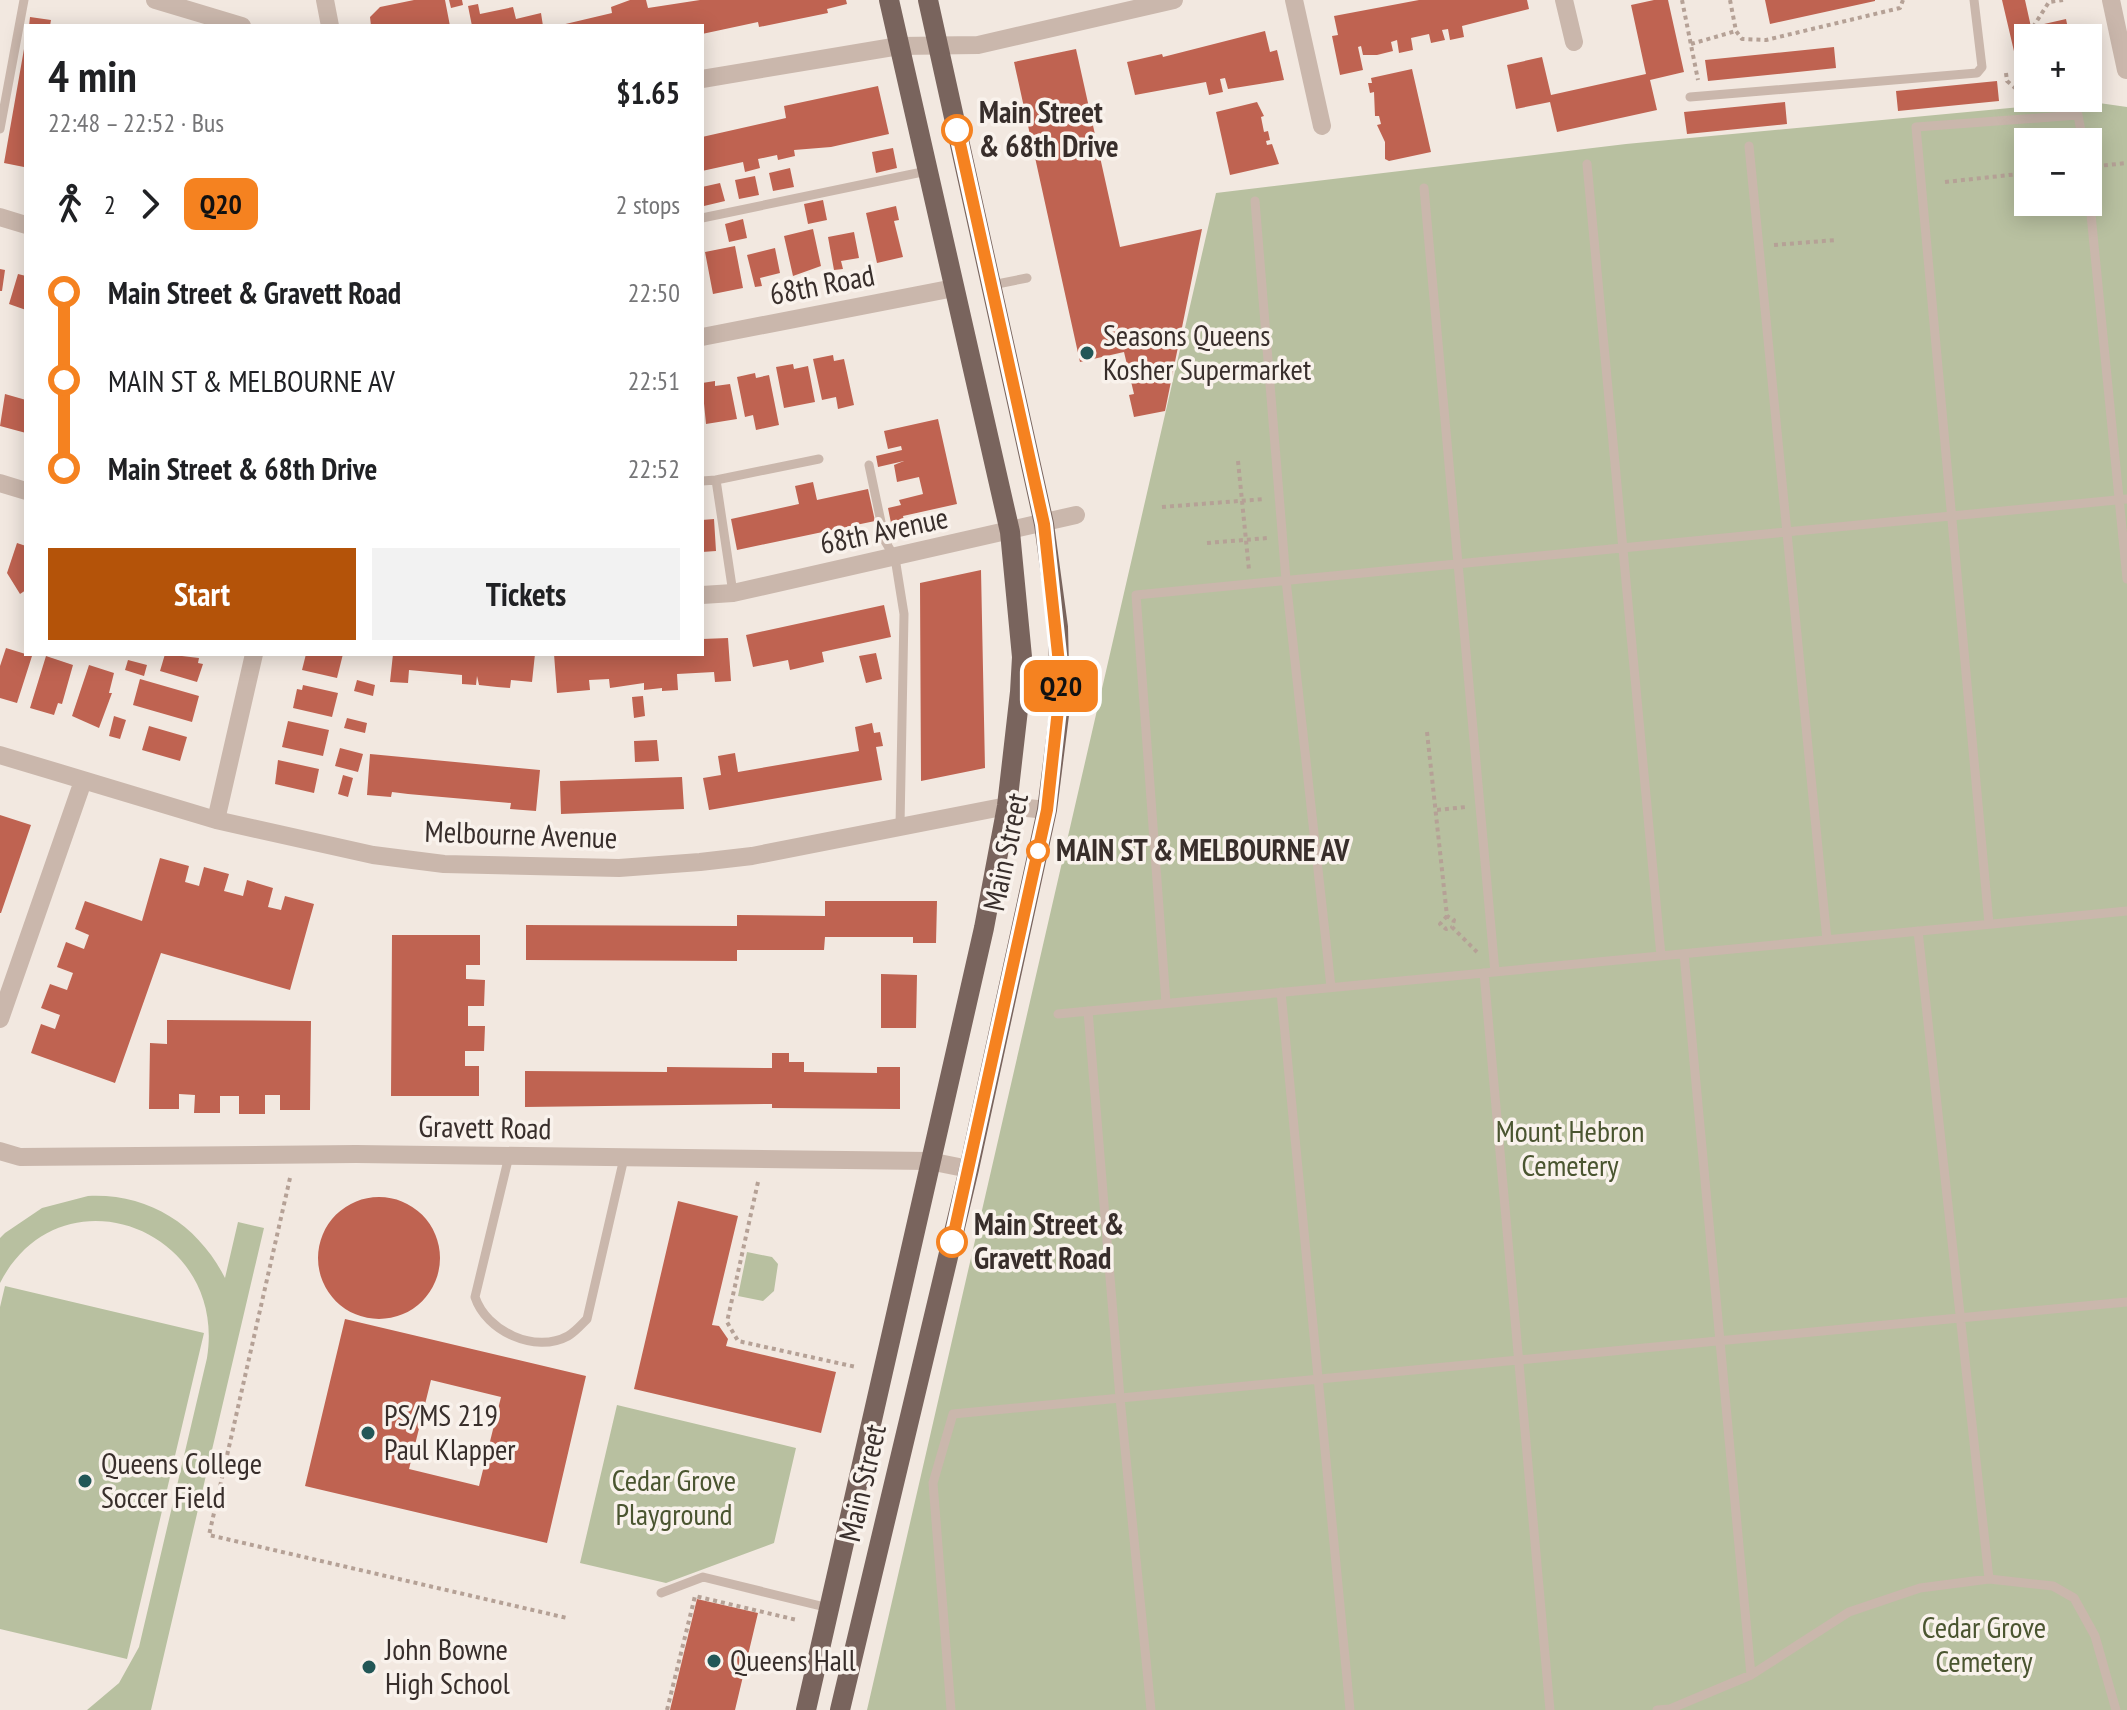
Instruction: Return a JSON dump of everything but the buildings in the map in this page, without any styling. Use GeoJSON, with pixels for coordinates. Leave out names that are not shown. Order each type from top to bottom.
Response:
{"type":"FeatureCollection","features":[{"type":"Feature","properties":{"kind":"main road","name":"Main Street"},"geometry":{"type":"LineString","coordinates":[[806,1710],[984,928],[1007,806],[1022,657],[1010,532],[889,0]]}},
{"type":"Feature","properties":{"kind":"main road","name":"Main Street"},"geometry":{"type":"LineString","coordinates":[[840,1710],[969,1169],[1047,810],[1061,682],[1044,524],[928,0]]}},
{"type":"Feature","properties":{"kind":"street"},"geometry":{"type":"LineString","coordinates":[[155,0],[235,24]]}},
{"type":"Feature","properties":{"kind":"street"},"geometry":{"type":"LineString","coordinates":[[325,0],[330,24]]}},
{"type":"Feature","properties":{"kind":"street"},"geometry":{"type":"LineString","coordinates":[[704,79],[899,46],[978,45],[1174,0]]}},
{"type":"Feature","properties":{"kind":"street"},"geometry":{"type":"LineString","coordinates":[[1294,0],[1322,126]]}},
{"type":"Feature","properties":{"kind":"street"},"geometry":{"type":"LineString","coordinates":[[1564,0],[1574,42]]}},
{"type":"Feature","properties":{"kind":"street"},"geometry":{"type":"LineString","coordinates":[[2111,0],[2126,71]]}},
{"type":"Feature","properties":{"kind":"street"},"geometry":{"type":"LineString","coordinates":[[0,217],[24,224]]}},
{"type":"Feature","properties":{"kind":"street","name":"68th Road"},"geometry":{"type":"LineString","coordinates":[[704,337],[954,288]]}},
{"type":"Feature","properties":{"kind":"street"},"geometry":{"type":"LineString","coordinates":[[0,483],[24,490]]}},
{"type":"Feature","properties":{"kind":"street","name":"68th Avenue"},"geometry":{"type":"LineString","coordinates":[[704,595],[733,593],[1076,515]]}},
{"type":"Feature","properties":{"kind":"street"},"geometry":{"type":"LineString","coordinates":[[216,820],[254,656]]}},
{"type":"Feature","properties":{"kind":"street","name":"Melbourne Avenue"},"geometry":{"type":"LineString","coordinates":[[0,755],[216,820],[373,855],[444,864],[619,868],[752,856],[1007,806],[1047,810]]}},
{"type":"Feature","properties":{"kind":"street"},"geometry":{"type":"LineString","coordinates":[[0,1019],[83,781]]}},
{"type":"Feature","properties":{"kind":"street","name":"Gravett Road"},"geometry":{"type":"LineString","coordinates":[[0,1151],[20,1157],[509,1156],[929,1161],[969,1169]]}},
{"type":"Feature","properties":{"kind":"lane"},"geometry":{"type":"LineString","coordinates":[[0,129],[24,0]]}},
{"type":"Feature","properties":{"kind":"lane"},"geometry":{"type":"LineString","coordinates":[[1690,97],[1977,73],[1982,67],[1974,0]]}},
{"type":"Feature","properties":{"kind":"lane"},"geometry":{"type":"LineString","coordinates":[[1989,924],[1916,127],[2078,115],[2080,128]]}},
{"type":"Feature","properties":{"kind":"lane"},"geometry":{"type":"LineString","coordinates":[[1749,146],[1827,940]]}},
{"type":"Feature","properties":{"kind":"lane"},"geometry":{"type":"LineString","coordinates":[[1587,164],[1661,956]]}},
{"type":"Feature","properties":{"kind":"lane"},"geometry":{"type":"LineString","coordinates":[[704,218],[927,171]]}},
{"type":"Feature","properties":{"kind":"lane"},"geometry":{"type":"LineString","coordinates":[[1424,188],[1480,806],[1489,972],[1519,1361],[1550,1710]]}},
{"type":"Feature","properties":{"kind":"lane"},"geometry":{"type":"LineString","coordinates":[[1255,201],[1286,580],[1331,987]]}},
{"type":"Feature","properties":{"kind":"lane"},"geometry":{"type":"LineString","coordinates":[[2092,216],[2124,499],[2127,579]]}},
{"type":"Feature","properties":{"kind":"lane"},"geometry":{"type":"LineString","coordinates":[[991,285],[1027,278]]}},
{"type":"Feature","properties":{"kind":"lane"},"geometry":{"type":"LineString","coordinates":[[704,481],[819,459]]}},
{"type":"Feature","properties":{"kind":"lane"},"geometry":{"type":"LineString","coordinates":[[869,465],[885,541],[895,558],[904,614],[900,826]]}},
{"type":"Feature","properties":{"kind":"lane"},"geometry":{"type":"LineString","coordinates":[[716,480],[733,593]]}},
{"type":"Feature","properties":{"kind":"lane"},"geometry":{"type":"LineString","coordinates":[[1166,1003],[1136,595],[2124,499]]}},
{"type":"Feature","properties":{"kind":"lane"},"geometry":{"type":"LineString","coordinates":[[1058,1014],[2127,911]]}},
{"type":"Feature","properties":{"kind":"lane"},"geometry":{"type":"LineString","coordinates":[[1918,931],[1989,1579]]}},
{"type":"Feature","properties":{"kind":"lane"},"geometry":{"type":"LineString","coordinates":[[1684,954],[1751,1675]]}},
{"type":"Feature","properties":{"kind":"lane"},"geometry":{"type":"LineString","coordinates":[[1281,992],[1350,1710]]}},
{"type":"Feature","properties":{"kind":"lane"},"geometry":{"type":"LineString","coordinates":[[1088,1011],[1120,1398],[1151,1710]]}},
{"type":"Feature","properties":{"kind":"lane"},"geometry":{"type":"LineString","coordinates":[[509,1156],[475,1297],[485,1317],[496,1328],[533,1340],[554,1342],[571,1335],[587,1319],[624,1158]]}},
{"type":"Feature","properties":{"kind":"lane"},"geometry":{"type":"LineString","coordinates":[[951,1710],[933,1483],[953,1414],[2127,1302]]}},
{"type":"Feature","properties":{"kind":"lane"},"geometry":{"type":"LineString","coordinates":[[661,1593],[703,1577],[829,1608]]}},
{"type":"Feature","properties":{"kind":"lane"},"geometry":{"type":"LineString","coordinates":[[1657,1710],[1670,1709],[1751,1675],[1849,1612],[1920,1588],[1989,1579],[2053,1586],[2074,1598],[2095,1636],[2116,1710]]}},
{"type":"Feature","properties":{"kind":"path"},"geometry":{"type":"LineString","coordinates":[[1682,0],[1698,80]]}},
{"type":"Feature","properties":{"kind":"path"},"geometry":{"type":"LineString","coordinates":[[1730,0],[1736,31],[1742,39],[1766,40],[1900,8],[1903,0]]}},
{"type":"Feature","properties":{"kind":"path"},"geometry":{"type":"LineString","coordinates":[[2035,24],[2047,1],[2063,0]]}},
{"type":"Feature","properties":{"kind":"path"},"geometry":{"type":"LineString","coordinates":[[1691,44],[1736,31]]}},
{"type":"Feature","properties":{"kind":"path"},"geometry":{"type":"LineString","coordinates":[[2006,73],[2007,81],[2014,87]]}},
{"type":"Feature","properties":{"kind":"path"},"geometry":{"type":"LineString","coordinates":[[2102,166],[2127,163]]}},
{"type":"Feature","properties":{"kind":"path"},"geometry":{"type":"LineString","coordinates":[[1945,182],[2014,175]]}},
{"type":"Feature","properties":{"kind":"path"},"geometry":{"type":"LineString","coordinates":[[1759,246],[1836,240]]}},
{"type":"Feature","properties":{"kind":"path"},"geometry":{"type":"LineString","coordinates":[[1238,461],[1250,584]]}},
{"type":"Feature","properties":{"kind":"path"},"geometry":{"type":"LineString","coordinates":[[1162,507],[1279,498]]}},
{"type":"Feature","properties":{"kind":"path"},"geometry":{"type":"LineString","coordinates":[[1207,543],[1283,537]]}},
{"type":"Feature","properties":{"kind":"path"},"geometry":{"type":"LineString","coordinates":[[1427,732],[1447,916],[1440,924],[1446,929],[1452,927]]}},
{"type":"Feature","properties":{"kind":"path"},"geometry":{"type":"LineString","coordinates":[[1437,810],[1480,806]]}},
{"type":"Feature","properties":{"kind":"path"},"geometry":{"type":"LineString","coordinates":[[1447,916],[1454,920],[1452,927]]}},
{"type":"Feature","properties":{"kind":"path"},"geometry":{"type":"LineString","coordinates":[[1452,927],[1489,972]]}},
{"type":"Feature","properties":{"kind":"path"},"geometry":{"type":"LineString","coordinates":[[290,1178],[209,1535],[567,1618]]}},
{"type":"Feature","properties":{"kind":"path"},"geometry":{"type":"LineString","coordinates":[[758,1182],[727,1322],[738,1341],[856,1367]]}},
{"type":"Feature","properties":{"kind":"path"},"geometry":{"type":"LineString","coordinates":[[667,1710],[695,1596],[797,1620]]}},
{"type":"Feature","properties":{"kind":"green space","name":"Mount Hebron Cemetery"},"geometry":{"type":"Polygon","coordinates":[[[2102,103],[2127,107],[2127,1710],[867,1710],[1216,193],[1626,144],[2014,108],[2014,112],[2102,112],[2102,103]]]}},
{"type":"Feature","properties":{"kind":"green space"},"geometry":{"type":"Polygon","coordinates":[[[88,1196],[131,1200],[169,1216],[201,1242],[225,1278],[238,1222],[264,1228],[151,1710],[87,1710],[119,1683],[139,1647],[207,1358],[207,1313],[192,1275],[167,1246],[134,1228],[97,1221],[61,1227],[27,1247],[0,1283],[0,1238],[5,1233],[42,1208],[88,1196]]]}},
{"type":"Feature","properties":{"kind":"green space"},"geometry":{"type":"Polygon","coordinates":[[[747,1252],[772,1257],[778,1264],[774,1291],[763,1301],[738,1296],[747,1252]]]}},
{"type":"Feature","properties":{"kind":"green space","name":"Queens College Soccer Field"},"geometry":{"type":"Polygon","coordinates":[[[5,1286],[204,1333],[127,1659],[0,1629],[0,1307],[5,1286]]]}},
{"type":"Feature","properties":{"kind":"green space","name":"Cedar Grove Playground"},"geometry":{"type":"Polygon","coordinates":[[[617,1405],[796,1448],[774,1543],[666,1583],[580,1563],[617,1405]]]}},
{"type":"Feature","properties":{"kind":"bus line","name":"Q20"},"geometry":{"type":"LineString","coordinates":[[952,1242],[1047,810],[1061,682],[1058,627],[1044,524],[957,130]]}},
{"type":"Feature","properties":{"kind":"place","name":"Main Street & 68th Drive"},"geometry":{"type":"Point","coordinates":[957,130]}},
{"type":"Feature","properties":{"kind":"place","name":"Seasons Queens Kosher Supermarket"},"geometry":{"type":"Point","coordinates":[1087,353]}},
{"type":"Feature","properties":{"kind":"place","name":"MAIN ST & MELBOURNE AV"},"geometry":{"type":"Point","coordinates":[1038,851]}},
{"type":"Feature","properties":{"kind":"place","name":"Main Street & Gravett Road"},"geometry":{"type":"Point","coordinates":[952,1242]}},
{"type":"Feature","properties":{"kind":"place","name":"PS/MS 219 Paul Klapper"},"geometry":{"type":"Point","coordinates":[368,1433]}},
{"type":"Feature","properties":{"kind":"place","name":"Queens College Soccer Field"},"geometry":{"type":"Point","coordinates":[85,1481]}},
{"type":"Feature","properties":{"kind":"place","name":"Queens Hall"},"geometry":{"type":"Point","coordinates":[714,1661]}},
{"type":"Feature","properties":{"kind":"place","name":"John Bowne High School"},"geometry":{"type":"Point","coordinates":[369,1667]}},
{"type":"Feature","properties":{"kind":"park label","name":"Cedar Grove Cemetery"},"geometry":{"type":"Point","coordinates":[1984,1645]}}]}
